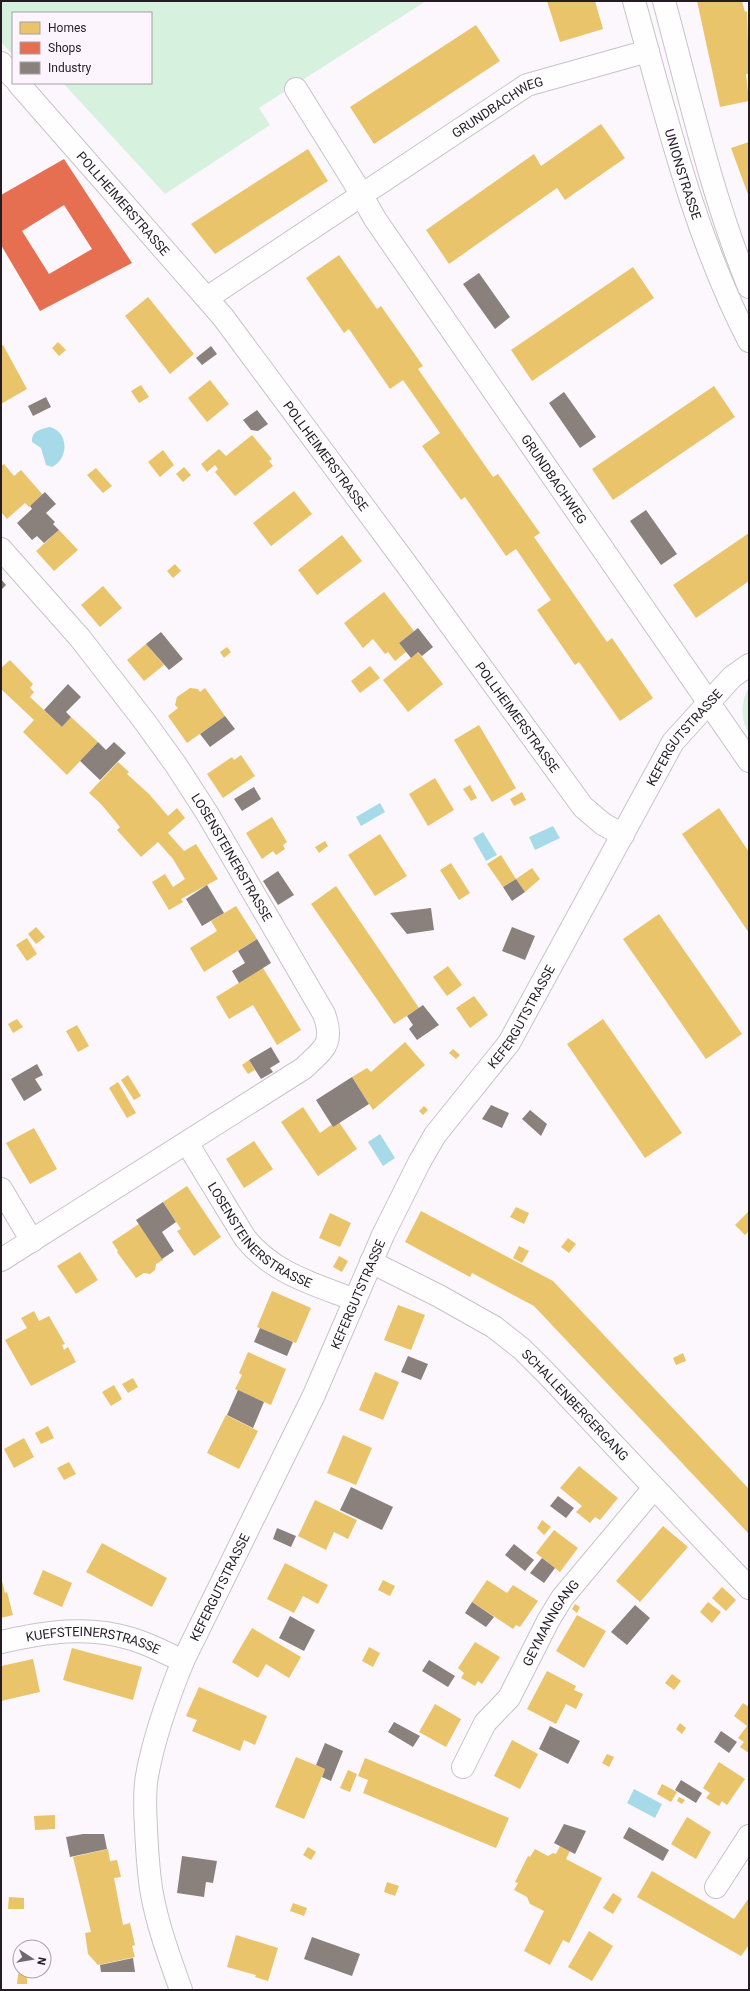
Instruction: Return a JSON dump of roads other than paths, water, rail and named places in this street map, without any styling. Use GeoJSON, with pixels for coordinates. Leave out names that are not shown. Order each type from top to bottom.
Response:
{"type":"FeatureCollection","features":[{"type":"Feature","properties":{"kind":"street","name":"UNIONSTRASSE"},"geometry":{"type":"LineString","coordinates":[[634,1],[676,153],[710,252],[735,314],[749,341]]}},
{"type":"Feature","properties":{"kind":"street","name":"UNIONSTRASSE"},"geometry":{"type":"LineString","coordinates":[[664,1],[703,152],[730,239],[749,287]]}},
{"type":"Feature","properties":{"kind":"street","name":"GRUNDBACHWEG"},"geometry":{"type":"LineString","coordinates":[[207,298],[526,86],[648,51]]}},
{"type":"Feature","properties":{"kind":"street"},"geometry":{"type":"LineString","coordinates":[[1,63],[12,76]]}},
{"type":"Feature","properties":{"kind":"street","name":"POLLHEIMERSTRASSE"},"geometry":{"type":"LineString","coordinates":[[19,84],[227,322],[404,561],[583,807],[603,824],[623,835]]}},
{"type":"Feature","properties":{"kind":"street","name":"GRUNDBACHWEG"},"geometry":{"type":"LineString","coordinates":[[296,89],[379,226],[749,761]]}},
{"type":"Feature","properties":{"kind":"street","name":"LOSENSTEINERSTRASSE"},"geometry":{"type":"LineString","coordinates":[[1,549],[80,638],[176,765],[285,946],[324,1014],[328,1026],[325,1048],[304,1068],[1,1260]]}},
{"type":"Feature","properties":{"kind":"street","name":"KEFERGUTSTRASSE"},"geometry":{"type":"LineString","coordinates":[[181,1990],[158,1919],[152,1893],[147,1856],[147,1778],[154,1744],[170,1690],[314,1395],[371,1262],[403,1192],[435,1135],[509,1043],[673,742],[732,677],[749,665]]}},
{"type":"Feature","properties":{"kind":"street","name":"LOSENSTEINERSTRASSE"},"geometry":{"type":"LineString","coordinates":[[187,1143],[245,1238],[255,1251],[282,1271],[355,1300]]}},
{"type":"Feature","properties":{"kind":"street"},"geometry":{"type":"LineString","coordinates":[[1,1189],[32,1241]]}},
{"type":"Feature","properties":{"kind":"street","name":"SCHALLENBERGERGANG"},"geometry":{"type":"LineString","coordinates":[[371,1262],[468,1311],[510,1339],[546,1373],[749,1588]]}},
{"type":"Feature","properties":{"kind":"street","name":"GEYMANNGANG"},"geometry":{"type":"LineString","coordinates":[[464,1767],[485,1723],[509,1698],[548,1621],[562,1598],[654,1488]]}},
{"type":"Feature","properties":{"kind":"street","name":"KUEFSTEINERSTRASSE"},"geometry":{"type":"LineString","coordinates":[[1,1642],[61,1631],[95,1631],[134,1639],[183,1661]]}},
{"type":"Feature","properties":{"kind":"street"},"geometry":{"type":"LineString","coordinates":[[716,1887],[749,1836]]}},
{"type":"Feature","properties":{"kind":"water"},"geometry":{"type":"Polygon","coordinates":[[[50,427],[61,434],[64,446],[62,458],[52,467],[46,465],[41,448],[32,442],[33,435],[37,431],[50,427]]]}},
{"type":"Feature","properties":{"kind":"water"},"geometry":{"type":"Polygon","coordinates":[[[380,803],[385,812],[361,826],[356,817],[380,803]]]}},
{"type":"Feature","properties":{"kind":"water"},"geometry":{"type":"Polygon","coordinates":[[[553,826],[560,838],[535,850],[529,837],[553,826]]]}},
{"type":"Feature","properties":{"kind":"water"},"geometry":{"type":"Polygon","coordinates":[[[483,832],[497,855],[486,861],[473,838],[483,832]]]}},
{"type":"Feature","properties":{"kind":"water"},"geometry":{"type":"Polygon","coordinates":[[[380,1134],[395,1158],[383,1166],[368,1142],[380,1134]]]}},
{"type":"Feature","properties":{"kind":"water"},"geometry":{"type":"Polygon","coordinates":[[[634,1789],[662,1804],[655,1818],[627,1803],[634,1789]]]}}]}
